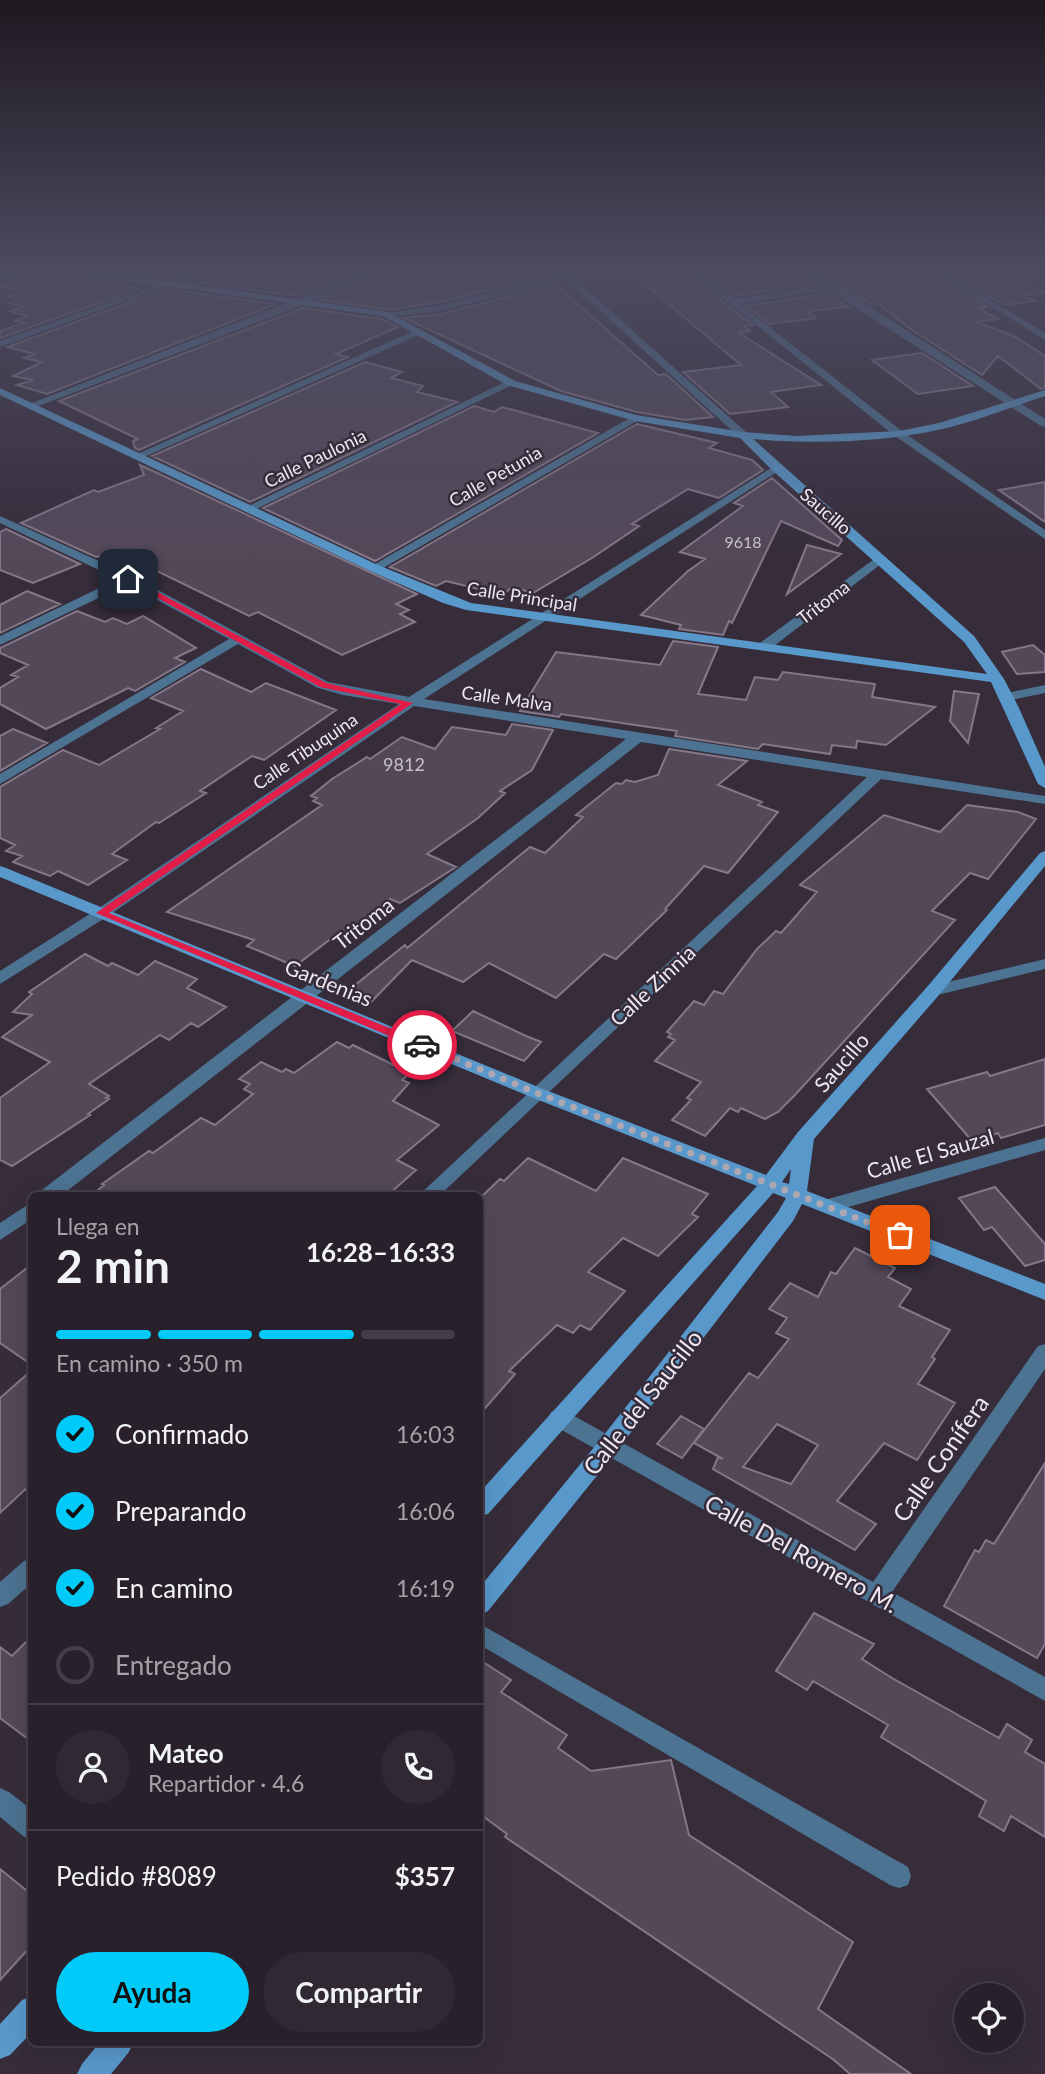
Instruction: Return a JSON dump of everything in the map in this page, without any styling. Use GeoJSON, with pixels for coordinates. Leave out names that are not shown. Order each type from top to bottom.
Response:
{"type":"FeatureCollection","features":[{"type":"Feature","properties":{"kind":"street"},"geometry":{"type":"LineString","coordinates":[[32,405],[127,369]]}},
{"type":"Feature","properties":{"kind":"street"},"geometry":{"type":"LineString","coordinates":[[140,456],[336,369]]}},
{"type":"Feature","properties":{"kind":"street"},"geometry":{"type":"LineString","coordinates":[[485,369],[511,383],[635,418],[743,435],[797,439],[899,435],[1016,405],[1045,393]]}},
{"type":"Feature","properties":{"kind":"street","name":"Saucillo"},"geometry":{"type":"LineString","coordinates":[[670,369],[776,468],[881,558],[969,639],[987,660],[1007,697],[1045,784]]}},
{"type":"Feature","properties":{"kind":"street"},"geometry":{"type":"LineString","coordinates":[[816,369],[899,435],[1045,535]]}},
{"type":"Feature","properties":{"kind":"street"},"geometry":{"type":"LineString","coordinates":[[958,369],[1045,424]]}},
{"type":"Feature","properties":{"kind":"street","name":"Calle Paulonia"},"geometry":{"type":"LineString","coordinates":[[248,509],[511,383]]}},
{"type":"Feature","properties":{"kind":"street","name":"Calle Principal"},"geometry":{"type":"LineString","coordinates":[[0,391],[374,568],[447,600],[470,607],[997,678]]}},
{"type":"Feature","properties":{"kind":"street","name":"Calle Petunia"},"geometry":{"type":"LineString","coordinates":[[374,568],[635,418]]}},
{"type":"Feature","properties":{"kind":"street","name":"Calle Tibuquina"},"geometry":{"type":"LineString","coordinates":[[0,979],[102,913],[409,703],[776,468]]}},
{"type":"Feature","properties":{"kind":"street","name":"Calle Malva"},"geometry":{"type":"LineString","coordinates":[[1,520],[128,579],[323,685],[409,703],[1045,800]]}},
{"type":"Feature","properties":{"kind":"street","name":"Tritoma"},"geometry":{"type":"LineString","coordinates":[[765,646],[881,558]]}},
{"type":"Feature","properties":{"kind":"street"},"geometry":{"type":"LineString","coordinates":[[0,641],[128,579]]}},
{"type":"Feature","properties":{"kind":"street"},"geometry":{"type":"LineString","coordinates":[[0,779],[236,640]]}},
{"type":"Feature","properties":{"kind":"street"},"geometry":{"type":"LineString","coordinates":[[1007,697],[1045,689]]}},
{"type":"Feature","properties":{"kind":"street","name":"Tritoma"},"geometry":{"type":"LineString","coordinates":[[53,1192],[638,737]]}},
{"type":"Feature","properties":{"kind":"street","name":"Calle Zinnia"},"geometry":{"type":"LineString","coordinates":[[431,1192],[877,775]]}},
{"type":"Feature","properties":{"kind":"street","name":"Saucillo"},"geometry":{"type":"LineString","coordinates":[[770,1184],[805,1138],[933,991],[1045,856]]}},
{"type":"Feature","properties":{"kind":"street","name":"Gardenias"},"geometry":{"type":"LineString","coordinates":[[0,871],[537,1093],[1045,1292]]}},
{"type":"Feature","properties":{"kind":"street"},"geometry":{"type":"LineString","coordinates":[[933,991],[1045,964]]}},
{"type":"Feature","properties":{"kind":"street"},"geometry":{"type":"LineString","coordinates":[[797,1195],[805,1138]]}},
{"type":"Feature","properties":{"kind":"street","name":"Calle El Sauzal"},"geometry":{"type":"LineString","coordinates":[[828,1206],[1045,1144]]}},
{"type":"Feature","properties":{"kind":"street","name":"Calle del Saucillo"},"geometry":{"type":"LineString","coordinates":[[483,1504],[770,1184]]}},
{"type":"Feature","properties":{"kind":"street","name":"Calle del Saucillo"},"geometry":{"type":"LineString","coordinates":[[483,1600],[608,1446],[786,1216],[797,1195]]}},
{"type":"Feature","properties":{"kind":"street"},"geometry":{"type":"LineString","coordinates":[[0,1233],[28,1212]]}},
{"type":"Feature","properties":{"kind":"street","name":"Calle Conífera"},"geometry":{"type":"LineString","coordinates":[[878,1594],[1045,1352]]}},
{"type":"Feature","properties":{"kind":"street","name":"Calle Del Romero M."},"geometry":{"type":"LineString","coordinates":[[559,1418],[878,1594],[1045,1690]]}},
{"type":"Feature","properties":{"kind":"street"},"geometry":{"type":"LineString","coordinates":[[0,1597],[28,1572]]}},
{"type":"Feature","properties":{"kind":"street"},"geometry":{"type":"LineString","coordinates":[[0,1801],[28,1824]]}},
{"type":"Feature","properties":{"kind":"street"},"geometry":{"type":"LineString","coordinates":[[0,2045],[28,2014]]}},
{"type":"Feature","properties":{"kind":"street"},"geometry":{"type":"LineString","coordinates":[[92,2074],[116,2046]]}},
{"type":"Feature","properties":{"kind":"lane"},"geometry":{"type":"LineString","coordinates":[[483,1636],[899,1876]]}},
{"type":"Feature","properties":{"kind":"building"},"geometry":{"type":"Polygon","coordinates":[[[28,369],[111,369],[47,394],[17,385],[33,380],[13,376],[28,369]]]}},
{"type":"Feature","properties":{"kind":"building"},"geometry":{"type":"Polygon","coordinates":[[[144,369],[322,369],[139,450],[135,448],[133,441],[138,439],[59,401],[144,369]]]}},
{"type":"Feature","properties":{"kind":"building"},"geometry":{"type":"Polygon","coordinates":[[[350,369],[390,369],[402,372],[391,378],[423,386],[417,392],[457,402],[250,502],[152,456],[350,369]]]}},
{"type":"Feature","properties":{"kind":"building"},"geometry":{"type":"Polygon","coordinates":[[[513,369],[651,369],[658,375],[666,374],[713,417],[685,420],[637,412],[561,391],[513,369]]]}},
{"type":"Feature","properties":{"kind":"building"},"geometry":{"type":"Polygon","coordinates":[[[710,369],[795,369],[821,385],[771,392],[788,407],[730,414],[683,372],[710,369]]]}},
{"type":"Feature","properties":{"kind":"building"},"geometry":{"type":"Polygon","coordinates":[[[884,369],[946,369],[973,386],[918,394],[884,369]]]}},
{"type":"Feature","properties":{"kind":"building"},"geometry":{"type":"Polygon","coordinates":[[[972,369],[987,369],[982,375],[972,369]]]}},
{"type":"Feature","properties":{"kind":"building"},"geometry":{"type":"Polygon","coordinates":[[[1015,369],[1045,369],[1045,388],[1041,389],[1015,369]]]}},
{"type":"Feature","properties":{"kind":"building"},"geometry":{"type":"Polygon","coordinates":[[[474,406],[494,412],[502,407],[598,433],[375,561],[263,508],[474,406]]]}},
{"type":"Feature","properties":{"kind":"building"},"geometry":{"type":"Polygon","coordinates":[[[637,424],[717,443],[709,448],[752,460],[763,470],[719,498],[688,489],[632,524],[639,526],[592,558],[533,593],[512,587],[503,595],[446,581],[436,586],[390,567],[637,424]]]}},
{"type":"Feature","properties":{"kind":"building"},"geometry":{"type":"Polygon","coordinates":[[[140,465],[417,594],[396,604],[409,610],[400,614],[415,622],[342,655],[258,612],[249,616],[147,566],[134,571],[105,555],[96,557],[21,523],[94,490],[98,492],[144,475],[140,465]]]}},
{"type":"Feature","properties":{"kind":"building"},"geometry":{"type":"Polygon","coordinates":[[[772,478],[842,540],[838,546],[781,521],[732,623],[729,621],[723,635],[679,629],[681,625],[641,615],[688,571],[705,559],[680,552],[743,506],[734,503],[772,478]]]}},
{"type":"Feature","properties":{"kind":"building"},"geometry":{"type":"Polygon","coordinates":[[[1045,482],[1045,522],[999,490],[1045,482]]]}},
{"type":"Feature","properties":{"kind":"building"},"geometry":{"type":"Polygon","coordinates":[[[6,529],[80,564],[33,583],[0,570],[0,532],[6,529]]]}},
{"type":"Feature","properties":{"kind":"building"},"geometry":{"type":"Polygon","coordinates":[[[807,545],[841,554],[787,594],[807,545]]]}},
{"type":"Feature","properties":{"kind":"building"},"geometry":{"type":"Polygon","coordinates":[[[27,591],[60,604],[0,633],[0,605],[27,591]]]}},
{"type":"Feature","properties":{"kind":"building"},"geometry":{"type":"Polygon","coordinates":[[[77,611],[105,622],[113,618],[127,624],[143,616],[196,648],[175,658],[185,662],[135,691],[128,688],[46,729],[0,704],[0,688],[18,677],[11,675],[28,665],[0,653],[0,648],[77,611]]]}},
{"type":"Feature","properties":{"kind":"building"},"geometry":{"type":"Polygon","coordinates":[[[673,641],[718,647],[698,694],[746,700],[755,677],[778,680],[783,672],[875,684],[872,697],[935,707],[886,745],[857,741],[856,748],[832,745],[830,754],[763,744],[758,749],[675,736],[677,731],[561,714],[559,717],[520,711],[556,652],[660,665],[673,641]]]}},
{"type":"Feature","properties":{"kind":"building"},"geometry":{"type":"Polygon","coordinates":[[[1033,645],[1045,655],[1045,672],[1017,674],[1002,652],[1033,645]]]}},
{"type":"Feature","properties":{"kind":"building"},"geometry":{"type":"Polygon","coordinates":[[[201,669],[251,692],[266,683],[336,710],[264,760],[252,756],[200,791],[206,793],[159,823],[156,822],[112,854],[127,860],[88,885],[58,871],[50,876],[13,862],[22,856],[6,851],[15,845],[0,838],[0,787],[63,750],[99,765],[160,729],[156,728],[183,711],[151,698],[201,669]]]}},
{"type":"Feature","properties":{"kind":"building"},"geometry":{"type":"Polygon","coordinates":[[[954,691],[979,694],[968,743],[950,721],[954,691]]]}},
{"type":"Feature","properties":{"kind":"building"},"geometry":{"type":"Polygon","coordinates":[[[512,724],[553,730],[532,770],[500,791],[505,793],[478,818],[427,854],[456,867],[400,903],[390,899],[338,941],[332,938],[295,966],[247,946],[254,940],[167,912],[322,805],[313,801],[317,798],[311,796],[332,779],[367,757],[370,759],[402,737],[435,749],[452,727],[506,735],[512,724]]]}},
{"type":"Feature","properties":{"kind":"building"},"geometry":{"type":"Polygon","coordinates":[[[13,729],[47,743],[0,771],[0,736],[13,729]]]}},
{"type":"Feature","properties":{"kind":"building"},"geometry":{"type":"Polygon","coordinates":[[[669,749],[747,761],[718,785],[762,802],[758,805],[778,812],[728,873],[704,866],[665,909],[667,910],[616,959],[604,954],[556,998],[489,963],[463,982],[412,960],[369,1004],[344,994],[405,945],[407,948],[530,847],[545,853],[583,817],[576,815],[616,783],[622,784],[626,780],[635,782],[658,775],[669,749]]]}},
{"type":"Feature","properties":{"kind":"building"},"geometry":{"type":"Polygon","coordinates":[[[967,805],[1018,812],[1036,819],[988,879],[970,873],[932,911],[955,920],[794,1096],[778,1112],[765,1119],[741,1108],[738,1112],[730,1108],[705,1136],[672,1120],[691,1100],[687,1098],[701,1082],[655,1061],[675,1040],[668,1037],[671,1034],[667,1032],[694,1001],[704,1005],[714,991],[723,994],[757,949],[776,931],[781,933],[817,892],[800,885],[884,815],[940,832],[967,805]]]}},
{"type":"Feature","properties":{"kind":"building"},"geometry":{"type":"Polygon","coordinates":[[[85,954],[108,966],[112,963],[138,975],[155,961],[197,979],[187,988],[226,1007],[198,1027],[191,1023],[169,1040],[160,1035],[89,1084],[109,1096],[106,1098],[109,1099],[88,1114],[90,1115],[12,1166],[0,1160],[0,1098],[50,1062],[2,1037],[32,1015],[13,1012],[32,994],[29,992],[85,954]]]}},
{"type":"Feature","properties":{"kind":"building"},"geometry":{"type":"Polygon","coordinates":[[[473,1011],[541,1042],[524,1061],[452,1031],[473,1011]]]}},
{"type":"Feature","properties":{"kind":"building"},"geometry":{"type":"Polygon","coordinates":[[[337,1042],[349,1048],[353,1045],[410,1073],[402,1080],[409,1083],[393,1101],[439,1125],[397,1160],[416,1170],[391,1192],[96,1192],[104,1185],[102,1184],[149,1151],[153,1153],[201,1118],[215,1125],[253,1094],[244,1089],[250,1084],[239,1079],[261,1062],[282,1072],[286,1069],[294,1073],[337,1042]]]}},
{"type":"Feature","properties":{"kind":"building"},"geometry":{"type":"Polygon","coordinates":[[[1045,1059],[1045,1125],[1001,1138],[998,1133],[973,1142],[927,1089],[987,1072],[990,1076],[1045,1059]]]}},
{"type":"Feature","properties":{"kind":"building"},"geometry":{"type":"Polygon","coordinates":[[[528,1158],[596,1191],[623,1158],[708,1194],[692,1214],[698,1217],[658,1256],[623,1238],[588,1272],[625,1291],[590,1330],[580,1325],[573,1333],[557,1325],[509,1371],[515,1374],[483,1411],[483,1195],[500,1179],[504,1181],[528,1158]]]}},
{"type":"Feature","properties":{"kind":"building"},"geometry":{"type":"Polygon","coordinates":[[[995,1187],[1045,1244],[1045,1260],[1025,1266],[992,1227],[984,1230],[959,1198],[995,1187]]]}},
{"type":"Feature","properties":{"kind":"building"},"geometry":{"type":"Polygon","coordinates":[[[855,1248],[895,1268],[888,1277],[911,1289],[899,1306],[950,1330],[918,1384],[955,1403],[917,1460],[884,1443],[837,1501],[876,1524],[855,1550],[713,1469],[718,1457],[723,1459],[694,1443],[749,1373],[758,1378],[789,1339],[776,1333],[787,1318],[769,1309],[790,1283],[818,1297],[831,1272],[836,1274],[855,1248]],[[777,1424],[743,1467],[791,1484],[818,1445],[777,1424]]]}},
{"type":"Feature","properties":{"kind":"building"},"geometry":{"type":"Polygon","coordinates":[[[28,1267],[28,1362],[0,1343],[0,1289],[28,1267]]]}},
{"type":"Feature","properties":{"kind":"building"},"geometry":{"type":"Polygon","coordinates":[[[28,1374],[28,1487],[0,1513],[0,1398],[28,1374]]]}},
{"type":"Feature","properties":{"kind":"building"},"geometry":{"type":"Polygon","coordinates":[[[681,1416],[704,1429],[682,1458],[657,1444],[681,1416]]]}},
{"type":"Feature","properties":{"kind":"building"},"geometry":{"type":"Polygon","coordinates":[[[1045,1463],[1045,1644],[1037,1658],[944,1606],[975,1550],[979,1552],[986,1540],[994,1544],[1045,1463]]]}},
{"type":"Feature","properties":{"kind":"building"},"geometry":{"type":"Polygon","coordinates":[[[814,1613],[874,1644],[862,1659],[892,1678],[999,1738],[1007,1724],[1032,1740],[1025,1752],[1045,1764],[1045,1837],[1011,1816],[1004,1831],[979,1816],[986,1801],[881,1737],[888,1725],[813,1681],[807,1690],[776,1671],[814,1613]]]}},
{"type":"Feature","properties":{"kind":"building"},"geometry":{"type":"Polygon","coordinates":[[[28,1640],[28,1739],[0,1718],[0,1647],[12,1656],[28,1640]]]}},
{"type":"Feature","properties":{"kind":"building"},"geometry":{"type":"Polygon","coordinates":[[[483,1662],[511,1680],[501,1692],[567,1735],[558,1748],[591,1771],[671,1760],[689,1835],[853,1942],[818,2009],[911,2074],[850,2074],[834,2060],[505,1837],[507,1834],[483,1816],[483,1662]]]}},
{"type":"Feature","properties":{"kind":"building"},"geometry":{"type":"Polygon","coordinates":[[[0,1869],[28,1892],[28,1949],[0,1980],[0,1869]]]}},
{"type":"Feature","properties":{"kind":"way so far"},"geometry":{"type":"LineString","coordinates":[[422,1045],[537,1093],[900,1235]]}},
{"type":"Feature","properties":{"kind":"route"},"geometry":{"type":"LineString","coordinates":[[128,579],[323,685],[409,703],[102,913],[422,1045]]}}]}
